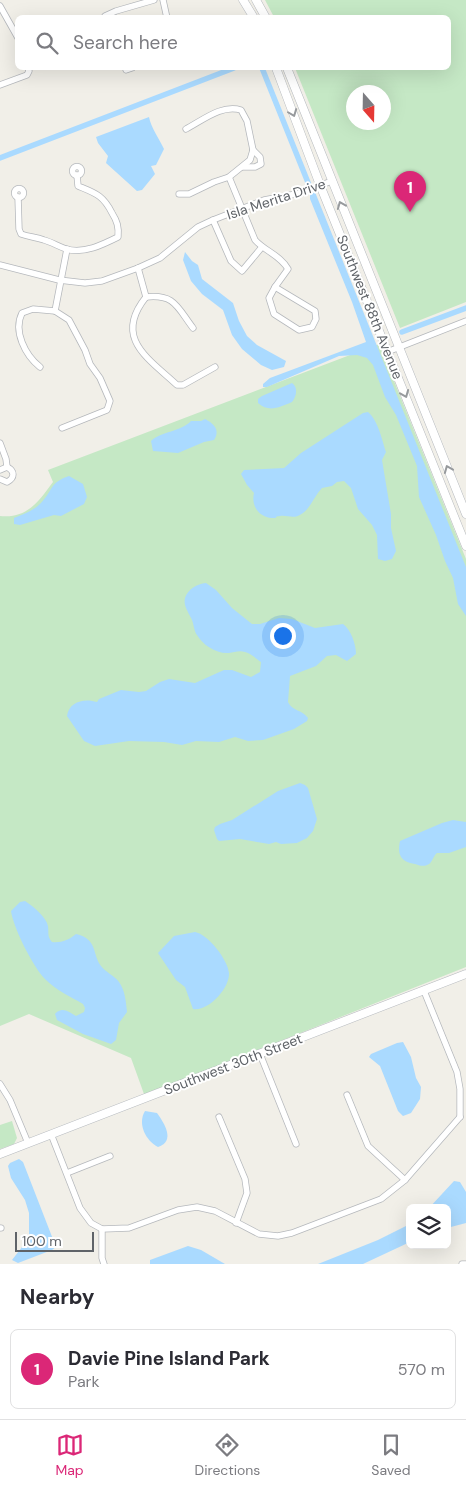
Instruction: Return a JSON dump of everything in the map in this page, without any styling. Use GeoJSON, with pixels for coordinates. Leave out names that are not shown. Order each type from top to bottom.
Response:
{"type":"FeatureCollection","features":[{"type":"Feature","properties":{"kind":"main road"},"geometry":{"type":"LineString","coordinates":[[243,0],[252,15]]}},
{"type":"Feature","properties":{"kind":"main road"},"geometry":{"type":"LineString","coordinates":[[256,0],[264,15]]}},
{"type":"Feature","properties":{"kind":"main road","name":"Southwest 88th Avenue"},"geometry":{"type":"LineString","coordinates":[[277,70],[320,185],[466,546]]}},
{"type":"Feature","properties":{"kind":"main road","name":"Southwest 88th Avenue"},"geometry":{"type":"LineString","coordinates":[[288,70],[466,514]]}},
{"type":"Feature","properties":{"kind":"main road","name":"Southwest 30th Street"},"geometry":{"type":"LineString","coordinates":[[0,1154],[466,974]]}},
{"type":"Feature","properties":{"kind":"street"},"geometry":{"type":"LineString","coordinates":[[108,15],[154,0]]}},
{"type":"Feature","properties":{"kind":"street"},"geometry":{"type":"LineString","coordinates":[[163,0],[166,15]]}},
{"type":"Feature","properties":{"kind":"street"},"geometry":{"type":"LineString","coordinates":[[0,6],[15,33]]}},
{"type":"Feature","properties":{"kind":"street"},"geometry":{"type":"LineString","coordinates":[[0,84],[27,75],[29,70]]}},
{"type":"Feature","properties":{"kind":"street"},"geometry":{"type":"LineString","coordinates":[[179,194],[188,194],[229,177],[250,160],[253,150],[247,121],[241,110],[233,108],[224,109],[186,129]]}},
{"type":"Feature","properties":{"kind":"street"},"geometry":{"type":"LineString","coordinates":[[243,167],[255,167],[261,164],[260,158],[253,150]]}},
{"type":"Feature","properties":{"kind":"street"},"geometry":{"type":"LineString","coordinates":[[18,197],[19,229],[21,234],[67,249],[76,250],[102,245],[118,237],[119,229],[117,223],[106,201],[98,195],[78,186],[77,175]]}},
{"type":"Feature","properties":{"kind":"street"},"geometry":{"type":"LineString","coordinates":[[229,177],[255,240],[284,262],[288,270],[275,287],[269,298],[274,314],[299,330],[312,327],[316,319],[314,311],[275,287]]}},
{"type":"Feature","properties":{"kind":"street","name":"Isla Merita Drive"},"geometry":{"type":"LineString","coordinates":[[0,265],[59,280],[85,283],[102,281],[160,258],[198,227],[264,200],[296,194],[332,180]]}},
{"type":"Feature","properties":{"kind":"street"},"geometry":{"type":"LineString","coordinates":[[214,220],[230,261],[242,272],[262,247]]}},
{"type":"Feature","properties":{"kind":"street"},"geometry":{"type":"LineString","coordinates":[[55,310],[59,280],[67,249]]}},
{"type":"Feature","properties":{"kind":"street"},"geometry":{"type":"LineString","coordinates":[[138,268],[146,298]]}},
{"type":"Feature","properties":{"kind":"street"},"geometry":{"type":"LineString","coordinates":[[193,328],[172,301],[159,296],[146,298],[136,313],[132,330],[135,342],[143,353],[177,386],[183,385],[215,367]]}},
{"type":"Feature","properties":{"kind":"street"},"geometry":{"type":"LineString","coordinates":[[40,367],[31,360],[26,352],[18,321],[22,313],[33,309],[55,310],[69,320],[110,401],[107,410],[62,428]]}},
{"type":"Feature","properties":{"kind":"street"},"geometry":{"type":"LineString","coordinates":[[387,352],[466,321]]}},
{"type":"Feature","properties":{"kind":"street"},"geometry":{"type":"LineString","coordinates":[[0,443],[7,467],[13,472],[12,479],[5,482],[0,479]]}},
{"type":"Feature","properties":{"kind":"street"},"geometry":{"type":"LineString","coordinates":[[0,470],[7,467]]}},
{"type":"Feature","properties":{"kind":"street"},"geometry":{"type":"LineString","coordinates":[[51,1134],[80,1208],[91,1223],[102,1230],[129,1228],[178,1210],[197,1207],[215,1211],[259,1234],[278,1236],[292,1233],[381,1199],[405,1180],[460,1117],[460,1089],[457,1072],[424,991]]}},
{"type":"Feature","properties":{"kind":"street"},"geometry":{"type":"LineString","coordinates":[[260,1054],[296,1144]]}},
{"type":"Feature","properties":{"kind":"street"},"geometry":{"type":"LineString","coordinates":[[0,1084],[10,1100],[28,1143]]}},
{"type":"Feature","properties":{"kind":"street"},"geometry":{"type":"LineString","coordinates":[[347,1095],[368,1146],[405,1180]]}},
{"type":"Feature","properties":{"kind":"street"},"geometry":{"type":"LineString","coordinates":[[219,1117],[245,1179],[248,1193],[236,1223]]}},
{"type":"Feature","properties":{"kind":"street"},"geometry":{"type":"LineString","coordinates":[[460,1117],[466,1121]]}},
{"type":"Feature","properties":{"kind":"street"},"geometry":{"type":"LineString","coordinates":[[67,1173],[110,1156]]}},
{"type":"Feature","properties":{"kind":"street"},"geometry":{"type":"LineString","coordinates":[[102,1230],[104,1264]]}},
{"type":"Feature","properties":{"kind":"green space"},"geometry":{"type":"Polygon","coordinates":[[[265,0],[466,0],[466,302],[400,328],[296,70],[451,70],[451,15],[273,15],[265,0]]]}},
{"type":"Feature","properties":{"kind":"green space"},"geometry":{"type":"Polygon","coordinates":[[[379,344],[466,559],[466,967],[144,1094],[131,1058],[29,1014],[0,1026],[0,516],[18,515],[37,502],[53,482],[48,470],[379,344]]]}},
{"type":"Feature","properties":{"kind":"green space"},"geometry":{"type":"Polygon","coordinates":[[[12,1121],[17,1138],[14,1144],[0,1149],[0,1125],[12,1121]]]}},
{"type":"Feature","properties":{"kind":"water"},"geometry":{"type":"Polygon","coordinates":[[[149,117],[164,149],[156,165],[151,166],[155,174],[142,190],[137,191],[106,163],[108,156],[98,143],[96,137],[149,117]]]}},
{"type":"Feature","properties":{"kind":"water"},"geometry":{"type":"Polygon","coordinates":[[[315,192],[466,567],[466,616],[458,604],[453,578],[419,497],[417,466],[396,415],[385,397],[373,365],[367,358],[357,355],[339,356],[267,387],[263,387],[263,384],[270,378],[366,342],[352,302],[310,199],[310,194],[315,192]]]}},
{"type":"Feature","properties":{"kind":"water"},"geometry":{"type":"Polygon","coordinates":[[[185,252],[198,265],[202,279],[233,303],[239,321],[247,336],[257,345],[286,361],[284,367],[272,370],[261,365],[242,349],[232,335],[223,310],[202,294],[191,281],[183,260],[185,252]]]}},
{"type":"Feature","properties":{"kind":"water"},"geometry":{"type":"Polygon","coordinates":[[[292,383],[296,392],[292,402],[270,408],[266,408],[258,403],[258,399],[262,396],[292,383]]]}},
{"type":"Feature","properties":{"kind":"water"},"geometry":{"type":"Polygon","coordinates":[[[368,412],[377,425],[386,452],[382,460],[396,551],[392,559],[385,561],[378,559],[377,535],[372,525],[358,509],[351,488],[344,481],[322,488],[308,508],[300,515],[272,518],[259,513],[254,502],[254,493],[241,474],[244,470],[284,468],[301,453],[363,413],[368,412]]]}},
{"type":"Feature","properties":{"kind":"water"},"geometry":{"type":"Polygon","coordinates":[[[205,419],[216,430],[217,433],[214,440],[204,442],[178,453],[153,451],[151,441],[155,438],[187,425],[191,421],[205,419]]]}},
{"type":"Feature","properties":{"kind":"water"},"geometry":{"type":"Polygon","coordinates":[[[69,476],[83,484],[87,497],[84,504],[61,516],[54,515],[20,525],[14,524],[14,518],[38,506],[58,481],[69,476]]]}},
{"type":"Feature","properties":{"kind":"water"},"geometry":{"type":"Polygon","coordinates":[[[206,583],[252,624],[260,624],[279,618],[292,619],[315,628],[343,624],[353,638],[356,654],[347,661],[336,655],[327,656],[316,666],[290,676],[288,702],[292,707],[306,715],[307,721],[294,729],[263,740],[248,741],[235,737],[219,742],[196,741],[182,745],[164,742],[129,741],[95,746],[84,741],[67,716],[71,707],[78,702],[88,700],[97,702],[99,699],[121,690],[146,691],[160,682],[169,679],[195,683],[224,670],[232,670],[251,677],[260,672],[261,662],[249,654],[241,651],[224,653],[215,650],[203,642],[196,633],[186,607],[185,598],[193,588],[199,584],[206,583]]]}},
{"type":"Feature","properties":{"kind":"water"},"geometry":{"type":"Polygon","coordinates":[[[300,783],[308,788],[317,819],[313,831],[307,838],[297,843],[281,844],[240,839],[219,841],[217,839],[215,827],[232,820],[278,791],[300,783]]]}},
{"type":"Feature","properties":{"kind":"water"},"geometry":{"type":"Polygon","coordinates":[[[453,820],[466,822],[466,847],[449,853],[437,853],[429,864],[424,866],[403,860],[399,850],[400,841],[453,820]]]}},
{"type":"Feature","properties":{"kind":"water"},"geometry":{"type":"Polygon","coordinates":[[[25,901],[45,919],[52,942],[65,941],[76,934],[88,939],[101,966],[121,985],[125,996],[127,1012],[119,1023],[116,1040],[111,1044],[83,1034],[57,1020],[55,1014],[60,1010],[66,1010],[76,1016],[84,1012],[85,1008],[83,1004],[50,984],[41,975],[30,958],[11,911],[20,902],[25,901]]]}},
{"type":"Feature","properties":{"kind":"water"},"geometry":{"type":"Polygon","coordinates":[[[195,932],[206,937],[217,948],[225,961],[229,973],[226,985],[217,998],[199,1009],[193,1009],[185,987],[176,980],[158,953],[174,936],[195,932]]]}},
{"type":"Feature","properties":{"kind":"water"},"geometry":{"type":"Polygon","coordinates":[[[403,1042],[411,1057],[416,1078],[421,1087],[420,1099],[411,1113],[403,1116],[398,1111],[380,1066],[369,1057],[371,1054],[403,1042]]]}},
{"type":"Feature","properties":{"kind":"water"},"geometry":{"type":"Polygon","coordinates":[[[145,1111],[157,1113],[167,1132],[166,1141],[158,1147],[150,1141],[142,1127],[145,1111]]]}},
{"type":"Feature","properties":{"kind":"water"},"geometry":{"type":"Polygon","coordinates":[[[19,1159],[23,1162],[56,1247],[18,1263],[12,1260],[29,1238],[29,1213],[25,1200],[11,1178],[8,1166],[19,1159]]]}},
{"type":"Feature","properties":{"kind":"water"},"geometry":{"type":"Polygon","coordinates":[[[454,1181],[460,1182],[466,1192],[466,1223],[451,1227],[451,1204],[433,1204],[454,1181]]]}},
{"type":"Feature","properties":{"kind":"water"},"geometry":{"type":"Polygon","coordinates":[[[406,1226],[406,1244],[363,1264],[318,1264],[378,1240],[406,1226]]]}},
{"type":"Feature","properties":{"kind":"water"},"geometry":{"type":"Polygon","coordinates":[[[188,1246],[201,1250],[225,1264],[150,1264],[150,1260],[188,1246]]]}},
{"type":"Feature","properties":{"kind":"waterway"},"geometry":{"type":"LineString","coordinates":[[0,158],[229,70]]}},
{"type":"Feature","properties":{"kind":"waterway"},"geometry":{"type":"LineString","coordinates":[[263,70],[309,185]]}},
{"type":"Feature","properties":{"kind":"waterway"},"geometry":{"type":"LineString","coordinates":[[402,332],[466,308]]}},
{"type":"Feature","properties":{"kind":"place","name":"Davie Pine Island Park"},"geometry":{"type":"Point","coordinates":[410,212]}}]}
